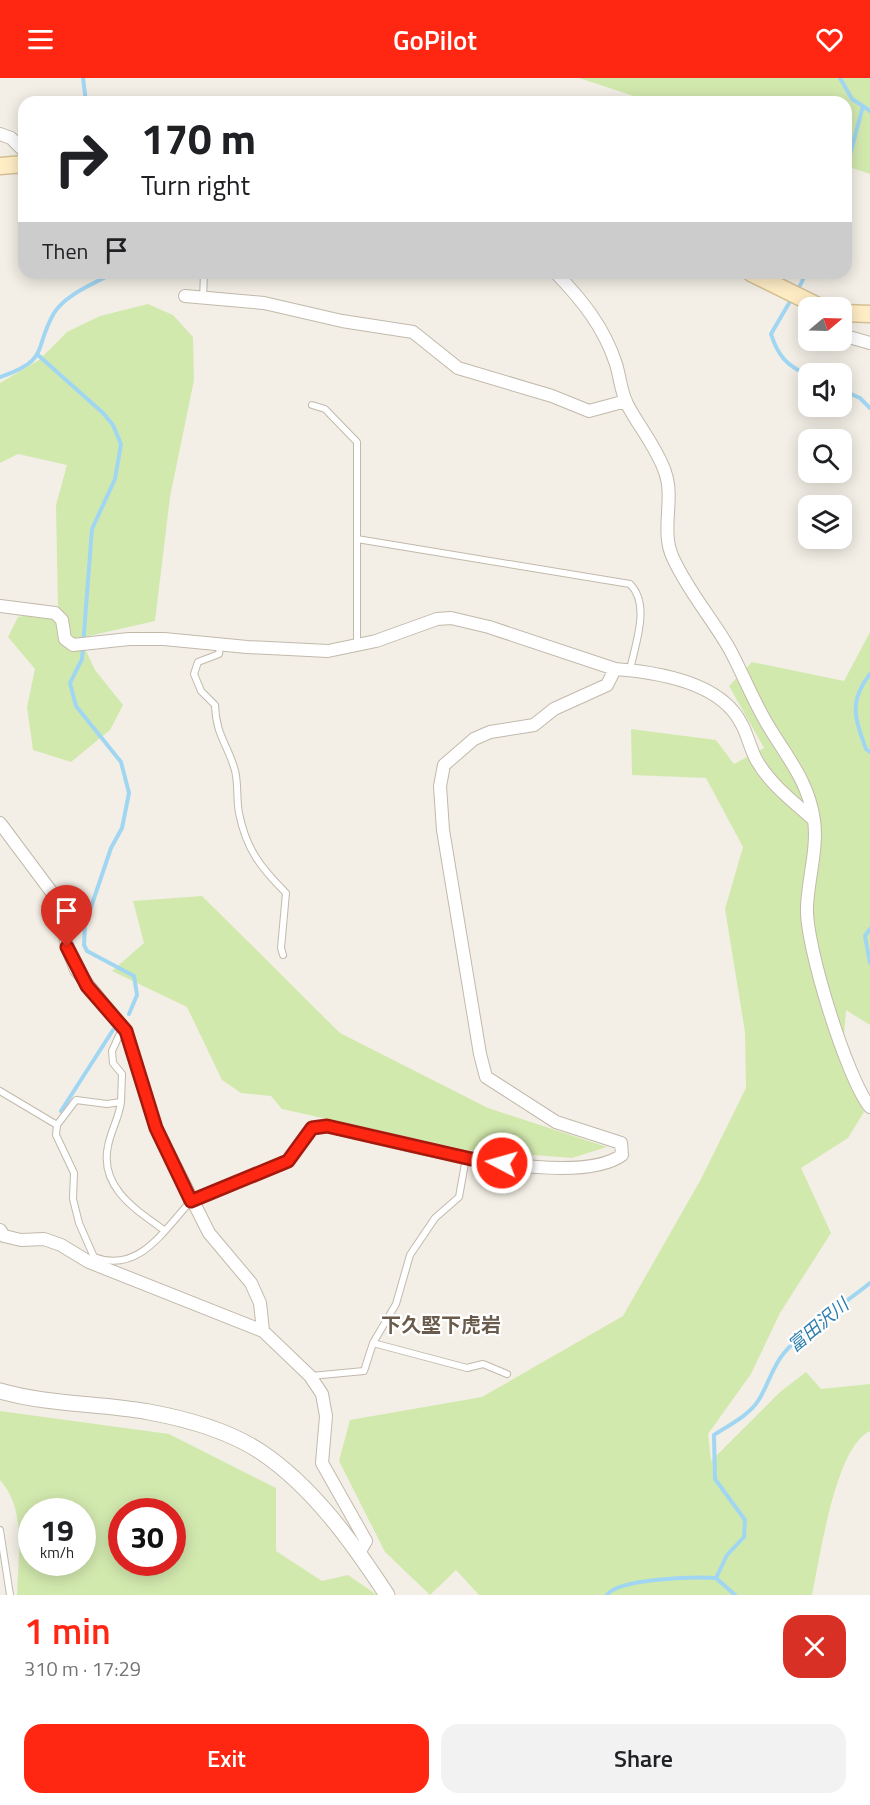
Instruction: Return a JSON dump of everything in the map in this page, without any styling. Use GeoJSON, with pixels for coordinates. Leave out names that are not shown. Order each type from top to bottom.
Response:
{"type":"FeatureCollection","features":[{"type":"Feature","properties":{"kind":"main road"},"geometry":{"type":"LineString","coordinates":[[0,166],[18,164]]}},
{"type":"Feature","properties":{"kind":"main road"},"geometry":{"type":"LineString","coordinates":[[763,279],[799,297]]}},
{"type":"Feature","properties":{"kind":"main road"},"geometry":{"type":"LineString","coordinates":[[852,313],[870,314]]}},
{"type":"Feature","properties":{"kind":"street"},"geometry":{"type":"LineString","coordinates":[[0,134],[11,138],[18,145]]}},
{"type":"Feature","properties":{"kind":"street"},"geometry":{"type":"LineString","coordinates":[[562,279],[585,303],[604,334],[616,364],[626,402],[666,473],[669,498],[667,525],[671,555],[688,587],[728,647],[766,722],[798,769],[814,820],[806,908],[810,943],[843,1050],[860,1094],[870,1107]]}},
{"type":"Feature","properties":{"kind":"street"},"geometry":{"type":"LineString","coordinates":[[185,296],[264,303],[342,321],[413,332],[458,368],[552,396],[589,411],[626,402]]}},
{"type":"Feature","properties":{"kind":"street"},"geometry":{"type":"LineString","coordinates":[[852,338],[870,343]]}},
{"type":"Feature","properties":{"kind":"street"},"geometry":{"type":"LineString","coordinates":[[0,606],[55,613],[62,620],[65,639],[73,645],[164,639],[220,645],[328,651],[376,641],[438,619],[451,618],[489,627],[615,669],[630,670],[693,685],[720,700],[741,721],[757,761],[780,790],[814,820]]}},
{"type":"Feature","properties":{"kind":"street"},"geometry":{"type":"LineString","coordinates":[[191,1201],[288,1161],[312,1128],[327,1126],[466,1158],[569,1168],[609,1164],[622,1155],[621,1143],[556,1122],[486,1077],[448,867],[440,786],[444,765],[474,739],[490,732],[534,725],[554,709],[608,685],[615,669]]}},
{"type":"Feature","properties":{"kind":"street"},"geometry":{"type":"LineString","coordinates":[[0,823],[53,894],[63,921],[67,947],[76,970],[123,1027],[156,1128],[209,1233],[251,1283],[260,1303],[263,1331]]}},
{"type":"Feature","properties":{"kind":"street"},"geometry":{"type":"LineString","coordinates":[[0,1230],[4,1236],[21,1240],[44,1239],[61,1245],[263,1331],[310,1376],[322,1394],[326,1416],[322,1463],[366,1540],[359,1553]]}},
{"type":"Feature","properties":{"kind":"street"},"geometry":{"type":"LineString","coordinates":[[0,1392],[149,1412],[207,1426],[260,1452],[308,1492],[359,1553],[387,1595]]}},
{"type":"Feature","properties":{"kind":"lane"},"geometry":{"type":"LineString","coordinates":[[203,299],[204,279]]}},
{"type":"Feature","properties":{"kind":"lane"},"geometry":{"type":"LineString","coordinates":[[312,405],[325,409],[357,442],[357,645]]}},
{"type":"Feature","properties":{"kind":"lane"},"geometry":{"type":"LineString","coordinates":[[357,539],[630,584],[638,592],[642,608],[630,670]]}},
{"type":"Feature","properties":{"kind":"lane"},"geometry":{"type":"LineString","coordinates":[[220,645],[219,654],[198,662],[194,674],[201,691],[215,705],[216,726],[235,768],[239,813],[246,837],[260,867],[286,893],[281,948],[283,955]]}},
{"type":"Feature","properties":{"kind":"lane"},"geometry":{"type":"LineString","coordinates":[[123,1027],[112,1051],[113,1063],[122,1074],[119,1117],[112,1129],[107,1150],[110,1179],[126,1203],[164,1230]]}},
{"type":"Feature","properties":{"kind":"lane"},"geometry":{"type":"LineString","coordinates":[[0,1092],[57,1125]]}},
{"type":"Feature","properties":{"kind":"lane"},"geometry":{"type":"LineString","coordinates":[[121,1102],[107,1104],[76,1100],[57,1125],[56,1135],[75,1173],[73,1200],[95,1261],[128,1261],[142,1253],[191,1201]]}},
{"type":"Feature","properties":{"kind":"lane"},"geometry":{"type":"LineString","coordinates":[[310,1376],[364,1371],[373,1344],[396,1304],[410,1255],[435,1218],[459,1197],[466,1158]]}},
{"type":"Feature","properties":{"kind":"lane"},"geometry":{"type":"LineString","coordinates":[[373,1344],[467,1368],[483,1364],[507,1374]]}},
{"type":"Feature","properties":{"kind":"lane"},"geometry":{"type":"LineString","coordinates":[[0,1530],[10,1595]]}},
{"type":"Feature","properties":{"kind":"green space"},"geometry":{"type":"Polygon","coordinates":[[[579,78],[870,78],[870,174],[852,168],[852,96],[634,96],[579,78]]]}},
{"type":"Feature","properties":{"kind":"green space"},"geometry":{"type":"Polygon","coordinates":[[[148,304],[173,315],[193,337],[194,380],[170,497],[155,621],[80,638],[95,670],[123,705],[110,730],[71,762],[33,750],[27,707],[35,669],[8,637],[18,617],[58,608],[56,505],[67,465],[18,454],[0,463],[0,383],[39,360],[67,332],[100,316],[148,304]]]}},
{"type":"Feature","properties":{"kind":"green space"},"geometry":{"type":"Polygon","coordinates":[[[870,632],[870,1025],[846,1010],[843,1050],[864,1112],[848,1138],[801,1168],[831,1233],[780,1313],[751,1374],[708,1434],[711,1461],[780,1392],[806,1372],[821,1389],[870,1384],[870,1431],[858,1441],[847,1458],[838,1480],[812,1595],[479,1595],[456,1570],[430,1595],[385,1552],[339,1461],[350,1420],[482,1397],[623,1316],[701,1179],[746,1088],[745,1032],[725,909],[743,847],[706,778],[632,775],[631,729],[716,740],[734,764],[764,748],[729,686],[752,662],[844,681],[870,632]]]}},
{"type":"Feature","properties":{"kind":"green space"},"geometry":{"type":"Polygon","coordinates":[[[202,896],[340,1033],[488,1108],[607,1147],[572,1158],[467,1150],[282,1109],[271,1096],[241,1093],[222,1080],[187,1007],[112,971],[144,943],[133,901],[202,896]]]}},
{"type":"Feature","properties":{"kind":"green space"},"geometry":{"type":"Polygon","coordinates":[[[0,1411],[169,1434],[276,1488],[276,1551],[322,1581],[348,1575],[377,1595],[17,1595],[18,1572],[18,1576],[96,1576],[96,1498],[18,1498],[18,1520],[9,1492],[0,1480],[0,1411]]]}},
{"type":"Feature","properties":{"kind":"waterway"},"geometry":{"type":"LineString","coordinates":[[83,78],[85,96]]}},
{"type":"Feature","properties":{"kind":"waterway","name":"富田沢川"},"geometry":{"type":"LineString","coordinates":[[840,78],[850,96]]}},
{"type":"Feature","properties":{"kind":"waterway","name":"富田沢川"},"geometry":{"type":"LineString","coordinates":[[852,99],[863,106],[852,147]]}},
{"type":"Feature","properties":{"kind":"waterway"},"geometry":{"type":"LineString","coordinates":[[863,106],[870,111]]}},
{"type":"Feature","properties":{"kind":"waterway"},"geometry":{"type":"LineString","coordinates":[[0,377],[16,371],[34,359],[59,306],[102,279]]}},
{"type":"Feature","properties":{"kind":"waterway","name":"富田沢川"},"geometry":{"type":"LineString","coordinates":[[797,292],[803,279]]}},
{"type":"Feature","properties":{"kind":"waterway","name":"富田沢川"},"geometry":{"type":"LineString","coordinates":[[792,298],[771,334],[784,359],[798,370]]}},
{"type":"Feature","properties":{"kind":"waterway"},"geometry":{"type":"LineString","coordinates":[[38,355],[103,413],[113,425],[121,444],[115,479],[92,529],[82,659],[70,683],[76,706],[121,762],[129,793],[122,828],[111,848],[85,925],[84,945],[87,951],[134,976],[137,995],[129,1014]]}},
{"type":"Feature","properties":{"kind":"waterway","name":"富田沢川"},"geometry":{"type":"LineString","coordinates":[[852,394],[860,398],[870,408]]}},
{"type":"Feature","properties":{"kind":"waterway","name":"富田沢川"},"geometry":{"type":"LineString","coordinates":[[870,674],[856,702],[857,719],[862,738],[866,749],[870,752]]}},
{"type":"Feature","properties":{"kind":"waterway","name":"富田沢川"},"geometry":{"type":"LineString","coordinates":[[870,929],[865,936],[870,963]]}},
{"type":"Feature","properties":{"kind":"waterway"},"geometry":{"type":"LineString","coordinates":[[61,1111],[113,1030]]}},
{"type":"Feature","properties":{"kind":"waterway","name":"富田沢川"},"geometry":{"type":"LineString","coordinates":[[607,1595],[614,1589],[641,1582],[675,1578],[716,1578],[727,1555],[744,1537],[745,1520],[715,1479],[714,1435],[738,1420],[754,1406],[780,1358],[793,1343],[870,1283]]}},
{"type":"Feature","properties":{"kind":"waterway"},"geometry":{"type":"LineString","coordinates":[[716,1578],[735,1595]]}},
{"type":"Feature","properties":{"kind":"district","name":"下久堅下虎岩"},"geometry":{"type":"Point","coordinates":[441,1324]}},
{"type":"Feature","properties":{"kind":"route"},"geometry":{"type":"LineString","coordinates":[[67,947],[76,970],[87,986],[126,1031],[156,1128],[191,1201],[288,1161],[312,1128],[327,1126],[480,1161],[502,1163]]}}]}
